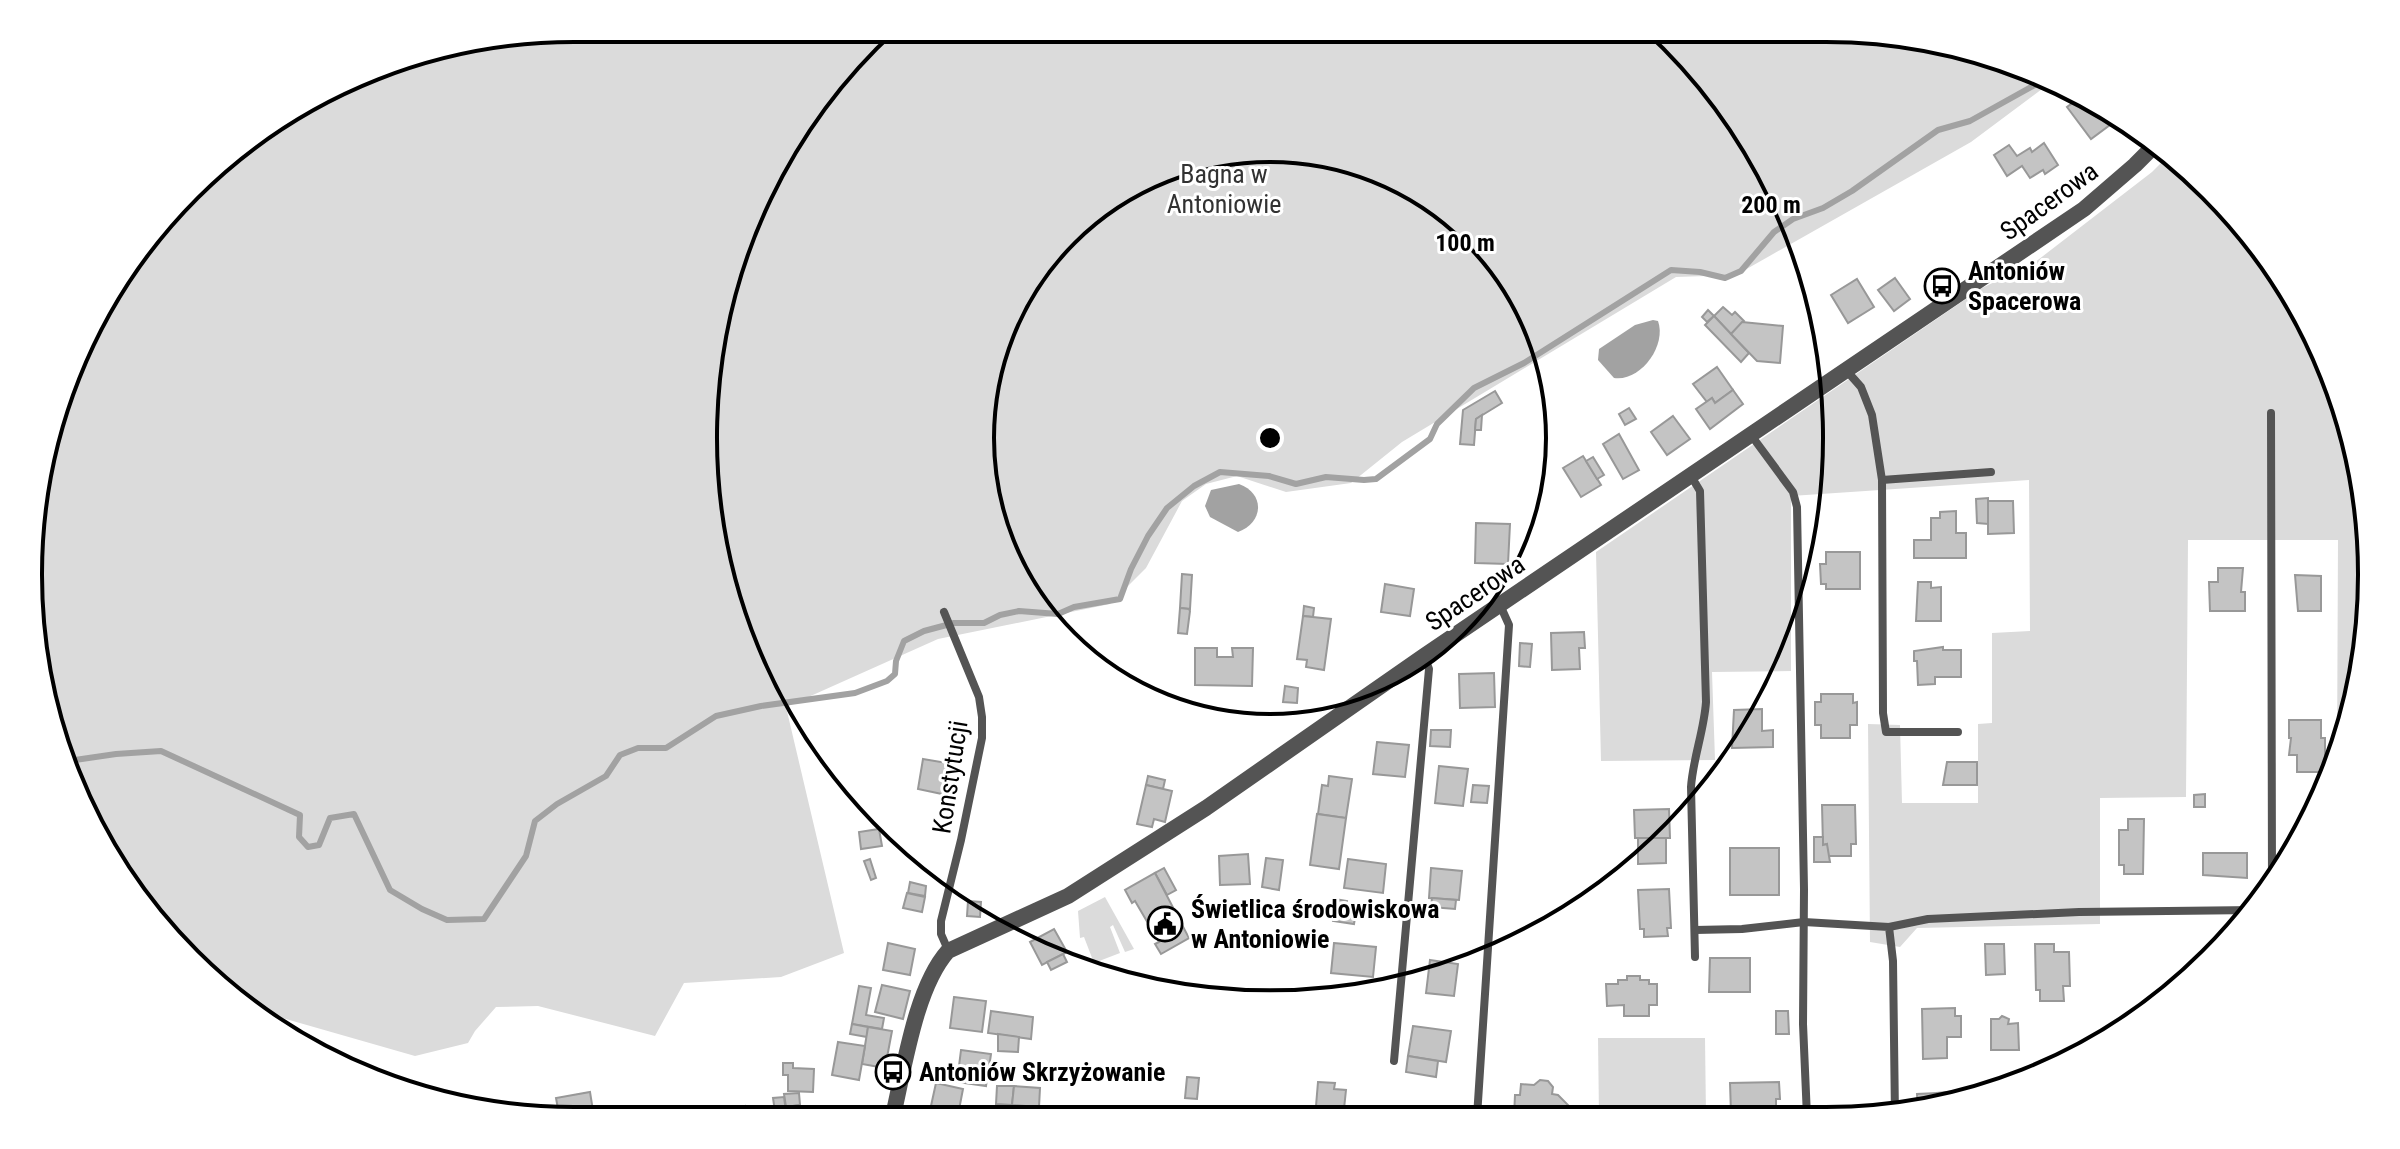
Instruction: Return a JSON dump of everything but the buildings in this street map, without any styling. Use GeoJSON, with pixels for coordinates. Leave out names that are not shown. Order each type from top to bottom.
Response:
{"type":"FeatureCollection","features":[{"type":"Feature","properties":{"kind":"street","name":"Spacerowa"},"geometry":{"type":"LineString","coordinates":[[948,951],[1089,884],[1206,808],[1424,656],[2084,209],[2149,151]]}},
{"type":"Feature","properties":{"kind":"street"},"geometry":{"type":"LineString","coordinates":[[895,1107],[925,988],[936,964],[948,951]]}},
{"type":"Feature","properties":{"kind":"lane"},"geometry":{"type":"LineString","coordinates":[[1846,370],[1861,387],[1872,415],[1882,480],[1883,713],[1886,732],[1958,732]]}},
{"type":"Feature","properties":{"kind":"lane"},"geometry":{"type":"LineString","coordinates":[[2271,413],[2272,864]]}},
{"type":"Feature","properties":{"kind":"lane"},"geometry":{"type":"LineString","coordinates":[[1751,435],[1793,492],[1797,507],[1807,1107]]}},
{"type":"Feature","properties":{"kind":"lane"},"geometry":{"type":"LineString","coordinates":[[1882,480],[1991,472]]}},
{"type":"Feature","properties":{"kind":"lane"},"geometry":{"type":"LineString","coordinates":[[1691,476],[1700,491],[1706,702],[1691,787],[1695,957]]}},
{"type":"Feature","properties":{"kind":"lane"},"geometry":{"type":"LineString","coordinates":[[1478,1107],[1509,625],[1500,605]]}},
{"type":"Feature","properties":{"kind":"lane","name":"Konstytucji"},"geometry":{"type":"LineString","coordinates":[[944,612],[979,697],[982,717],[982,738],[941,921],[941,934],[948,951]]}},
{"type":"Feature","properties":{"kind":"lane"},"geometry":{"type":"LineString","coordinates":[[1394,1061],[1429,669],[1424,656]]}},
{"type":"Feature","properties":{"kind":"lane"},"geometry":{"type":"LineString","coordinates":[[1695,930],[1742,929],[1804,922],[1889,927],[1928,919],[2079,912],[2239,910]]}},
{"type":"Feature","properties":{"kind":"lane"},"geometry":{"type":"LineString","coordinates":[[1889,927],[1893,961],[1895,1102]]}},
{"type":"Feature","properties":{"kind":"green space","name":"Bagna w Antoniowie"},"geometry":{"type":"Polygon","coordinates":[[[574,42],[1860,43],[1963,60],[2042,89],[1971,142],[1736,275],[1676,277],[1402,442],[1351,483],[1286,492],[1237,476],[1206,484],[1182,501],[1146,568],[1110,604],[938,639],[786,707],[844,953],[781,977],[684,983],[655,1036],[538,1006],[496,1007],[468,1043],[415,1056],[279,1017],[223,975],[174,926],[113,841],[83,778],[60,712],[43,609],[43,540],[52,471],[70,403],[113,308],[152,250],[198,198],[250,152],[308,113],[371,83],[437,60],[505,47],[574,42]]]}},
{"type":"Feature","properties":{"kind":"green space"},"geometry":{"type":"Polygon","coordinates":[[[2162,162],[2202,198],[2248,250],[2287,308],[2330,403],[2348,471],[2358,574],[2353,644],[2337,722],[2338,540],[2188,540],[2186,797],[2100,798],[2100,924],[1917,928],[1900,947],[1870,942],[1868,724],[1900,725],[1902,803],[1978,803],[1978,724],[1992,723],[1992,633],[2030,631],[2029,480],[1791,496],[1791,671],[1712,672],[1715,760],[1601,761],[1596,552],[1982,288],[2034,263],[2162,162]]]}},
{"type":"Feature","properties":{"kind":"green space"},"geometry":{"type":"Polygon","coordinates":[[[1105,897],[1134,949],[1125,952],[1113,925],[1110,927],[1120,953],[1094,963],[1084,937],[1080,938],[1078,911],[1105,897]]]}},
{"type":"Feature","properties":{"kind":"green space"},"geometry":{"type":"Polygon","coordinates":[[[1598,1038],[1705,1038],[1706,1107],[1599,1107],[1598,1038]]]}},
{"type":"Feature","properties":{"kind":"shaded area"},"geometry":{"type":"Polygon","coordinates":[[[1658,321],[1659,341],[1649,360],[1633,374],[1614,378],[1598,360],[1599,349],[1635,325],[1658,321]]]}},
{"type":"Feature","properties":{"kind":"shaded area"},"geometry":{"type":"Polygon","coordinates":[[[1239,484],[1254,494],[1258,508],[1252,522],[1238,532],[1210,517],[1205,506],[1211,490],[1239,484]]]}},
{"type":"Feature","properties":{"kind":"waterway"},"geometry":{"type":"LineString","coordinates":[[76,760],[161,751],[300,815],[299,837],[308,847],[319,845],[330,818],[354,814],[390,890],[447,920],[484,919],[526,856],[535,821],[557,804],[606,776],[620,755],[638,748],[666,748],[716,716],[761,706],[855,693],[887,681],[895,674],[896,661],[904,641],[924,631],[954,623],[984,623],[1019,611],[1058,614],[1074,607],[1120,599],[1148,536],[1167,508],[1194,486],[1220,472],[1269,476],[1296,484],[1326,477],[1376,479],[1430,439],[1437,424],[1474,388],[1524,363],[1671,270],[1725,278],[1741,271],[1774,232],[1793,219],[1823,208],[1852,191],[1938,130],[1970,121],[2034,85]]}},
{"type":"Feature","properties":{"kind":"place","name":"Antoniów Spacerowa"},"geometry":{"type":"Point","coordinates":[1942,286]}},
{"type":"Feature","properties":{"kind":"place","name":"Świetlica środowiskowa w Antoniowie"},"geometry":{"type":"Point","coordinates":[1165,924]}},
{"type":"Feature","properties":{"kind":"place","name":"Antoniów Skrzyżowanie"},"geometry":{"type":"Point","coordinates":[893,1072]}}]}
